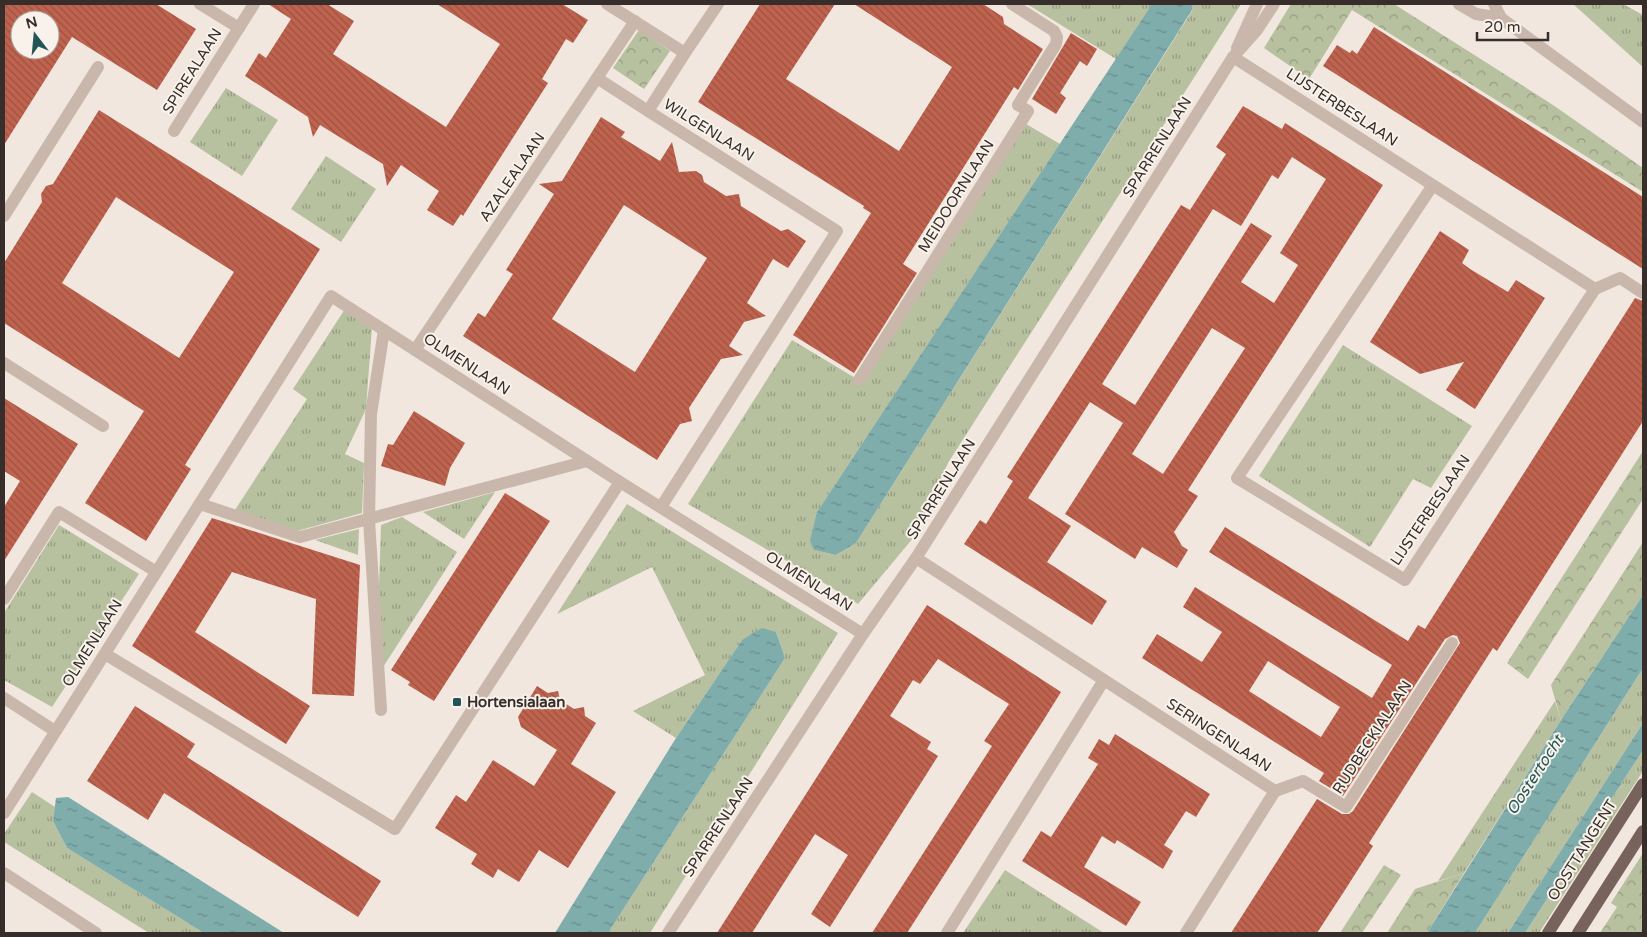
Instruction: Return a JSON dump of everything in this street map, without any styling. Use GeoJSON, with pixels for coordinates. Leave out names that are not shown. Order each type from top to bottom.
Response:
{"type":"FeatureCollection","features":[{"type":"Feature","properties":{"kind":"main road","name":"OOSTTANGENT"},"geometry":{"type":"LineString","coordinates":[[1548,933],[1643,784]]}},
{"type":"Feature","properties":{"kind":"main road"},"geometry":{"type":"LineString","coordinates":[[1578,933],[1643,831]]}},
{"type":"Feature","properties":{"kind":"street"},"geometry":{"type":"LineString","coordinates":[[200,4],[238,28]]}},
{"type":"Feature","properties":{"kind":"street","name":"SPIREALAAN"},"geometry":{"type":"LineString","coordinates":[[174,131],[254,4]]}},
{"type":"Feature","properties":{"kind":"street"},"geometry":{"type":"LineString","coordinates":[[607,4],[685,53],[718,4]]}},
{"type":"Feature","properties":{"kind":"street","name":"MEIDOORNLAAN"},"geometry":{"type":"LineString","coordinates":[[859,380],[1028,111],[1018,106],[1056,44],[1057,37],[1054,31],[1012,4]]}},
{"type":"Feature","properties":{"kind":"street","name":"SPARRENLAAN"},"geometry":{"type":"LineString","coordinates":[[668,933],[863,634],[916,558],[1233,57],[1257,4]]}},
{"type":"Feature","properties":{"kind":"street","name":"SPARRENLAAN"},"geometry":{"type":"LineString","coordinates":[[1233,57],[1257,30],[1274,4]]}},
{"type":"Feature","properties":{"kind":"street"},"geometry":{"type":"LineString","coordinates":[[1459,4],[1476,14],[1502,18]]}},
{"type":"Feature","properties":{"kind":"street"},"geometry":{"type":"LineString","coordinates":[[1494,4],[1502,18],[1643,122]]}},
{"type":"Feature","properties":{"kind":"street","name":"AZALEALAAN"},"geometry":{"type":"LineString","coordinates":[[415,350],[635,22]]}},
{"type":"Feature","properties":{"kind":"street","name":"WILGENLAAN"},"geometry":{"type":"LineString","coordinates":[[661,507],[837,231],[648,111],[685,53]]}},
{"type":"Feature","properties":{"kind":"street","name":"LIJSTERBESLAAN"},"geometry":{"type":"LineString","coordinates":[[1233,57],[1433,185],[1595,289],[1405,580],[1237,478],[1433,185]]}},
{"type":"Feature","properties":{"kind":"street"},"geometry":{"type":"LineString","coordinates":[[4,216],[98,67]]}},
{"type":"Feature","properties":{"kind":"street"},"geometry":{"type":"LineString","coordinates":[[597,78],[648,111]]}},
{"type":"Feature","properties":{"kind":"street"},"geometry":{"type":"LineString","coordinates":[[1595,289],[1620,278],[1643,293]]}},
{"type":"Feature","properties":{"kind":"street","name":"OLMENLAAN"},"geometry":{"type":"LineString","coordinates":[[4,813],[105,654],[155,571],[200,504],[331,296],[620,482],[863,634]]}},
{"type":"Feature","properties":{"kind":"street"},"geometry":{"type":"LineString","coordinates":[[381,710],[369,520],[371,414],[384,330]]}},
{"type":"Feature","properties":{"kind":"street"},"geometry":{"type":"LineString","coordinates":[[4,363],[103,426]]}},
{"type":"Feature","properties":{"kind":"street"},"geometry":{"type":"LineString","coordinates":[[200,504],[300,537],[587,461]]}},
{"type":"Feature","properties":{"kind":"street"},"geometry":{"type":"LineString","coordinates":[[105,654],[395,829],[620,482]]}},
{"type":"Feature","properties":{"kind":"street"},"geometry":{"type":"LineString","coordinates":[[4,599],[59,512],[155,571]]}},
{"type":"Feature","properties":{"kind":"street","name":"SERINGENLAAN"},"geometry":{"type":"LineString","coordinates":[[916,558],[1275,791],[1186,933]]}},
{"type":"Feature","properties":{"kind":"street","name":"RUDBECKIALAAN"},"geometry":{"type":"LineString","coordinates":[[1275,791],[1303,781],[1346,807],[1452,643]]}},
{"type":"Feature","properties":{"kind":"street"},"geometry":{"type":"LineString","coordinates":[[947,933],[1104,680]]}},
{"type":"Feature","properties":{"kind":"street"},"geometry":{"type":"LineString","coordinates":[[4,698],[55,731]]}},
{"type":"Feature","properties":{"kind":"street"},"geometry":{"type":"LineString","coordinates":[[4,872],[96,933]]}},
{"type":"Feature","properties":{"kind":"green space"},"geometry":{"type":"Polygon","coordinates":[[[1027,4],[1152,4],[1116,59],[1027,4]]]}},
{"type":"Feature","properties":{"kind":"green space"},"geometry":{"type":"Polygon","coordinates":[[[1193,4],[1241,4],[948,463],[914,537],[858,604],[688,504],[792,340],[857,379],[1021,121],[1060,144],[817,512],[814,550],[836,555],[856,543],[1192,11],[1193,4]]]}},
{"type":"Feature","properties":{"kind":"green space"},"geometry":{"type":"Polygon","coordinates":[[[1291,4],[1394,4],[1553,105],[1643,168],[1643,192],[1352,10],[1309,79],[1264,48],[1291,4]]]}},
{"type":"Feature","properties":{"kind":"green space"},"geometry":{"type":"Polygon","coordinates":[[[1573,4],[1623,4],[1643,15],[1643,67],[1573,4]]]}},
{"type":"Feature","properties":{"kind":"green space"},"geometry":{"type":"Polygon","coordinates":[[[639,30],[670,51],[644,89],[613,68],[639,30]]]}},
{"type":"Feature","properties":{"kind":"green space"},"geometry":{"type":"Polygon","coordinates":[[[226,88],[278,120],[242,176],[190,142],[226,88]]]}},
{"type":"Feature","properties":{"kind":"green space"},"geometry":{"type":"Polygon","coordinates":[[[326,156],[376,189],[341,242],[291,209],[326,156]]]}},
{"type":"Feature","properties":{"kind":"green space"},"geometry":{"type":"Polygon","coordinates":[[[345,309],[372,327],[366,409],[345,454],[364,463],[362,513],[297,531],[235,510],[307,399],[293,389],[345,309]]]}},
{"type":"Feature","properties":{"kind":"green space"},"geometry":{"type":"Polygon","coordinates":[[[1343,345],[1472,426],[1431,488],[1413,479],[1370,547],[1259,476],[1343,345]]]}},
{"type":"Feature","properties":{"kind":"green space"},"geometry":{"type":"Polygon","coordinates":[[[1643,451],[1643,499],[1528,679],[1507,663],[1643,451]]]}},
{"type":"Feature","properties":{"kind":"green space"},"geometry":{"type":"Polygon","coordinates":[[[495,492],[464,539],[423,512],[495,492]]]}},
{"type":"Feature","properties":{"kind":"green space"},"geometry":{"type":"Polygon","coordinates":[[[627,504],[838,633],[650,933],[608,933],[785,658],[776,632],[742,640],[676,738],[633,711],[705,675],[652,567],[557,614],[627,504]]]}},
{"type":"Feature","properties":{"kind":"green space"},"geometry":{"type":"Polygon","coordinates":[[[402,517],[457,552],[376,678],[381,525],[402,517]]]}},
{"type":"Feature","properties":{"kind":"green space"},"geometry":{"type":"Polygon","coordinates":[[[59,525],[139,574],[52,707],[4,680],[4,613],[59,525]]]}},
{"type":"Feature","properties":{"kind":"green space"},"geometry":{"type":"Polygon","coordinates":[[[359,529],[358,555],[315,540],[359,529]]]}},
{"type":"Feature","properties":{"kind":"green space"},"geometry":{"type":"Polygon","coordinates":[[[1643,542],[1643,595],[1561,720],[1551,685],[1643,542]]]}},
{"type":"Feature","properties":{"kind":"green space"},"geometry":{"type":"Polygon","coordinates":[[[1643,668],[1643,723],[1508,933],[1475,933],[1643,668]]]}},
{"type":"Feature","properties":{"kind":"green space"},"geometry":{"type":"Polygon","coordinates":[[[1555,701],[1561,720],[1464,873],[1438,881],[1555,701]]]}},
{"type":"Feature","properties":{"kind":"green space"},"geometry":{"type":"Polygon","coordinates":[[[1643,750],[1643,771],[1539,933],[1525,933],[1643,750]]]}},
{"type":"Feature","properties":{"kind":"green space"},"geometry":{"type":"Polygon","coordinates":[[[32,792],[55,807],[53,821],[67,848],[204,933],[149,933],[4,842],[4,834],[32,792]]]}},
{"type":"Feature","properties":{"kind":"green space"},"geometry":{"type":"Polygon","coordinates":[[[1643,853],[1643,933],[1600,933],[1617,907],[1611,903],[1643,853]]]}},
{"type":"Feature","properties":{"kind":"green space"},"geometry":{"type":"Polygon","coordinates":[[[1384,865],[1401,875],[1362,933],[1340,933],[1384,865]]]}},
{"type":"Feature","properties":{"kind":"green space"},"geometry":{"type":"Polygon","coordinates":[[[1005,870],[1104,933],[963,933],[1005,870]]]}},
{"type":"Feature","properties":{"kind":"green space"},"geometry":{"type":"Polygon","coordinates":[[[1464,873],[1427,933],[1387,933],[1415,889],[1464,873]]]}},
{"type":"Feature","properties":{"kind":"water"},"geometry":{"type":"Polygon","coordinates":[[[1152,4],[1193,4],[1192,10],[856,543],[836,555],[814,550],[810,541],[817,512],[1152,4]]]}},
{"type":"Feature","properties":{"kind":"water","name":"Oostertocht"},"geometry":{"type":"Polygon","coordinates":[[[1643,595],[1643,668],[1475,933],[1427,933],[1561,720],[1643,595]]]}},
{"type":"Feature","properties":{"kind":"water"},"geometry":{"type":"Polygon","coordinates":[[[762,628],[776,632],[785,658],[608,933],[555,933],[676,738],[742,640],[762,628]]]}},
{"type":"Feature","properties":{"kind":"water"},"geometry":{"type":"Polygon","coordinates":[[[1643,723],[1643,750],[1525,933],[1508,933],[1643,723]]]}},
{"type":"Feature","properties":{"kind":"water"},"geometry":{"type":"Polygon","coordinates":[[[68,797],[284,933],[204,933],[67,848],[53,821],[56,798],[68,797]]]}},
{"type":"Feature","properties":{"kind":"building"},"geometry":{"type":"Polygon","coordinates":[[[4,4],[156,4],[196,29],[157,90],[72,37],[60,56],[60,10],[10,10],[10,60],[58,60],[4,145],[4,4]]]}},
{"type":"Feature","properties":{"kind":"building"},"geometry":{"type":"Polygon","coordinates":[[[268,4],[327,4],[354,21],[333,54],[446,127],[500,44],[437,4],[562,4],[588,20],[573,43],[566,39],[542,79],[548,83],[463,216],[461,214],[453,226],[427,210],[439,191],[401,165],[387,186],[383,164],[320,125],[313,137],[308,117],[245,76],[259,53],[266,58],[291,19],[268,4]]]}},
{"type":"Feature","properties":{"kind":"building"},"geometry":{"type":"Polygon","coordinates":[[[760,4],[835,4],[786,79],[899,151],[952,67],[854,4],[983,4],[1003,17],[1004,24],[1043,49],[1018,90],[1014,87],[903,264],[917,273],[854,373],[793,335],[871,213],[863,208],[864,206],[698,102],[760,4]]]}},
{"type":"Feature","properties":{"kind":"building"},"geometry":{"type":"Polygon","coordinates":[[[1374,27],[1643,197],[1643,269],[1323,66],[1337,45],[1350,53],[1352,50],[1357,54],[1374,27]]]}},
{"type":"Feature","properties":{"kind":"building"},"geometry":{"type":"Polygon","coordinates":[[[1071,33],[1097,49],[1087,66],[1080,61],[1060,93],[1066,98],[1056,114],[1032,99],[1071,33]]]}},
{"type":"Feature","properties":{"kind":"building"},"geometry":{"type":"Polygon","coordinates":[[[1243,106],[1282,129],[1285,123],[1383,185],[1188,490],[1198,496],[1174,532],[1182,546],[1188,550],[1177,568],[1142,547],[1135,559],[1065,514],[1123,423],[1090,402],[1028,498],[1071,526],[1047,562],[1107,601],[1092,625],[964,544],[980,520],[986,524],[1013,481],[1007,477],[1181,205],[1190,210],[1226,154],[1216,147],[1243,106]],[[1292,157],[1278,179],[1272,175],[1241,226],[1213,209],[1102,384],[1135,405],[1251,223],[1272,236],[1241,282],[1274,303],[1298,265],[1280,253],[1326,179],[1292,157]],[[1212,328],[1132,454],[1163,474],[1245,348],[1212,328]]]}},
{"type":"Feature","properties":{"kind":"building"},"geometry":{"type":"Polygon","coordinates":[[[99,110],[320,249],[185,465],[191,469],[146,541],[85,503],[144,411],[4,323],[4,263],[42,202],[41,194],[46,186],[53,184],[99,110]],[[116,197],[62,283],[179,358],[234,272],[116,197]]]}},
{"type":"Feature","properties":{"kind":"building"},"geometry":{"type":"Polygon","coordinates":[[[601,117],[625,132],[621,137],[660,161],[672,142],[679,172],[696,171],[702,175],[704,182],[726,196],[739,194],[741,206],[781,231],[788,229],[806,241],[788,268],[773,259],[747,303],[766,316],[744,322],[729,346],[743,355],[721,359],[689,408],[692,421],[680,424],[657,460],[463,336],[478,313],[485,317],[513,274],[506,270],[554,194],[539,184],[562,181],[601,117]],[[624,205],[552,319],[635,372],[707,258],[624,205]]]}},
{"type":"Feature","properties":{"kind":"building"},"geometry":{"type":"Polygon","coordinates":[[[1440,231],[1469,250],[1462,263],[1470,269],[1508,292],[1516,280],[1545,298],[1475,409],[1446,390],[1464,362],[1420,374],[1370,342],[1440,231]]]}},
{"type":"Feature","properties":{"kind":"building"},"geometry":{"type":"Polygon","coordinates":[[[1635,298],[1643,301],[1643,421],[1497,651],[1493,648],[1463,695],[1369,843],[1373,846],[1317,933],[1231,933],[1317,799],[1342,814],[1349,814],[1353,811],[1460,643],[1457,636],[1453,635],[1445,639],[1343,796],[1319,781],[1324,773],[1142,658],[1157,634],[1202,662],[1222,632],[1183,607],[1195,587],[1372,698],[1392,665],[1209,552],[1225,527],[1408,641],[1418,625],[1425,629],[1635,298]],[[1268,661],[1249,691],[1321,737],[1340,707],[1268,661]]]}},
{"type":"Feature","properties":{"kind":"building"},"geometry":{"type":"Polygon","coordinates":[[[4,398],[78,444],[4,561],[4,507],[20,481],[4,471],[4,398]]]}},
{"type":"Feature","properties":{"kind":"building"},"geometry":{"type":"Polygon","coordinates":[[[414,411],[465,443],[450,468],[445,486],[381,466],[388,444],[393,445],[414,411]]]}},
{"type":"Feature","properties":{"kind":"building"},"geometry":{"type":"Polygon","coordinates":[[[505,493],[550,521],[434,701],[408,685],[410,682],[391,670],[505,493]]]}},
{"type":"Feature","properties":{"kind":"building"},"geometry":{"type":"Polygon","coordinates":[[[212,518],[360,565],[354,696],[312,694],[316,599],[232,572],[195,632],[310,706],[286,744],[132,646],[212,518]]]}},
{"type":"Feature","properties":{"kind":"building"},"geometry":{"type":"Polygon","coordinates":[[[927,605],[1061,692],[1043,721],[907,933],[872,933],[992,746],[984,741],[1009,704],[938,659],[920,684],[913,680],[890,716],[931,742],[927,749],[938,756],[830,927],[811,914],[848,855],[815,834],[752,933],[717,933],[927,605]]]}},
{"type":"Feature","properties":{"kind":"building"},"geometry":{"type":"Polygon","coordinates":[[[537,686],[548,693],[558,691],[560,700],[574,709],[584,707],[585,716],[596,723],[571,764],[616,792],[568,868],[539,850],[519,882],[498,869],[493,878],[471,864],[477,854],[435,828],[456,795],[466,802],[493,760],[534,786],[557,750],[521,727],[518,717],[537,686]]]}},
{"type":"Feature","properties":{"kind":"building"},"geometry":{"type":"Polygon","coordinates":[[[135,706],[195,744],[187,757],[381,881],[358,917],[164,793],[148,820],[87,781],[135,706]]]}},
{"type":"Feature","properties":{"kind":"building"},"geometry":{"type":"Polygon","coordinates":[[[1115,734],[1210,794],[1196,817],[1186,811],[1164,845],[1173,851],[1163,869],[1117,840],[1115,844],[1102,836],[1084,867],[1141,902],[1126,926],[1022,861],[1041,831],[1051,837],[1098,764],[1088,758],[1099,739],[1109,745],[1115,734]]]}},
{"type":"Feature","properties":{"kind":"place","name":"Hortensialaan"},"geometry":{"type":"Point","coordinates":[457,702]}}]}
